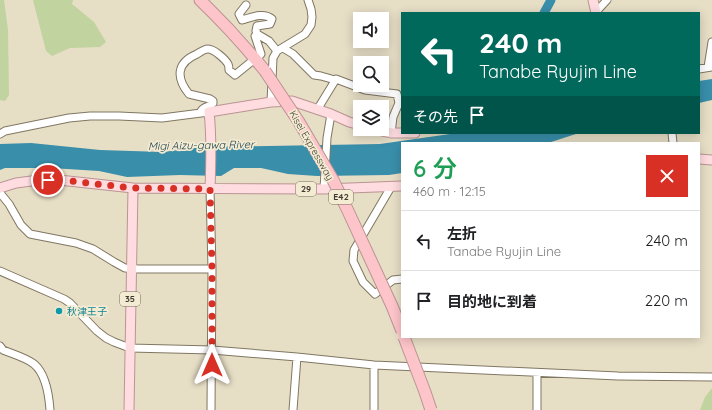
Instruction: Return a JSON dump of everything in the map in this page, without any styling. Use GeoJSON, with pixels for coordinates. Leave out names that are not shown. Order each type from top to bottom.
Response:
{"type":"FeatureCollection","features":[{"type":"Feature","properties":{"kind":"highway","name":"Kisei Expressway"},"geometry":{"type":"LineString","coordinates":[[200,0],[230,30],[265,71],[299,122],[333,180],[401,328]]}},
{"type":"Feature","properties":{"kind":"highway"},"geometry":{"type":"LineString","coordinates":[[404,338],[426,392],[431,410]]}},
{"type":"Feature","properties":{"kind":"main road"},"geometry":{"type":"LineString","coordinates":[[593,0],[596,12]]}},
{"type":"Feature","properties":{"kind":"main road"},"geometry":{"type":"LineString","coordinates":[[210,186],[210,124],[204,112],[271,102],[292,101],[353,123]]}},
{"type":"Feature","properties":{"kind":"main road"},"geometry":{"type":"LineString","coordinates":[[391,133],[401,133]]}},
{"type":"Feature","properties":{"kind":"main road"},"geometry":{"type":"LineString","coordinates":[[700,159],[712,160]]}},
{"type":"Feature","properties":{"kind":"main road","name":"29"},"geometry":{"type":"LineString","coordinates":[[0,188],[16,183],[58,180],[133,188],[210,186],[324,189],[401,186]]}},
{"type":"Feature","properties":{"kind":"main road","name":"35"},"geometry":{"type":"LineString","coordinates":[[129,410],[133,188]]}},
{"type":"Feature","properties":{"kind":"street"},"geometry":{"type":"LineString","coordinates":[[271,102],[273,58],[280,49],[305,34],[311,25],[312,17],[308,0]]}},
{"type":"Feature","properties":{"kind":"street"},"geometry":{"type":"LineString","coordinates":[[596,12],[607,0]]}},
{"type":"Feature","properties":{"kind":"street"},"geometry":{"type":"LineString","coordinates":[[246,5],[239,14],[242,20],[256,15],[268,16],[272,19],[270,24],[258,26],[256,31],[261,54],[259,56]]}},
{"type":"Feature","properties":{"kind":"street"},"geometry":{"type":"LineString","coordinates":[[257,34],[280,49],[293,54],[314,75],[336,79],[365,90],[397,94],[399,104],[392,117],[391,133]]}},
{"type":"Feature","properties":{"kind":"street"},"geometry":{"type":"LineString","coordinates":[[700,69],[710,67],[712,42]]}},
{"type":"Feature","properties":{"kind":"street"},"geometry":{"type":"LineString","coordinates":[[0,134],[5,131],[69,118],[119,116],[162,118],[204,112],[202,109],[212,104],[212,101],[189,94],[180,80],[181,67],[186,59],[207,49],[212,50],[219,54],[229,65],[229,70],[235,75],[251,62]]}},
{"type":"Feature","properties":{"kind":"street"},"geometry":{"type":"LineString","coordinates":[[317,110],[335,80]]}},
{"type":"Feature","properties":{"kind":"street"},"geometry":{"type":"LineString","coordinates":[[324,189],[327,138],[331,114]]}},
{"type":"Feature","properties":{"kind":"street"},"geometry":{"type":"LineString","coordinates":[[210,186],[212,269],[212,410]]}},
{"type":"Feature","properties":{"kind":"street"},"geometry":{"type":"LineString","coordinates":[[391,187],[354,250],[354,261],[363,282],[375,294],[393,280],[401,279]]}},
{"type":"Feature","properties":{"kind":"street"},"geometry":{"type":"LineString","coordinates":[[0,193],[9,204],[21,225],[30,234],[76,243],[93,249],[125,268],[212,269]]}},
{"type":"Feature","properties":{"kind":"street"},"geometry":{"type":"LineString","coordinates":[[0,271],[64,299],[106,338],[122,346],[130,348],[212,350],[374,365],[618,376],[712,377]]}},
{"type":"Feature","properties":{"kind":"street"},"geometry":{"type":"LineString","coordinates":[[0,346],[3,350],[34,363],[40,370],[49,397],[50,410]]}},
{"type":"Feature","properties":{"kind":"street"},"geometry":{"type":"LineString","coordinates":[[293,410],[297,357]]}},
{"type":"Feature","properties":{"kind":"street"},"geometry":{"type":"LineString","coordinates":[[374,365],[374,410]]}},
{"type":"Feature","properties":{"kind":"street"},"geometry":{"type":"LineString","coordinates":[[537,373],[537,410]]}},
{"type":"Feature","properties":{"kind":"green space"},"geometry":{"type":"Polygon","coordinates":[[[0,0],[4,0],[8,30],[9,95],[5,101],[0,100],[0,0]]]}},
{"type":"Feature","properties":{"kind":"green space"},"geometry":{"type":"Polygon","coordinates":[[[33,0],[73,0],[72,4],[94,22],[106,42],[100,47],[70,48],[52,56],[46,51],[33,0]]]}},
{"type":"Feature","properties":{"kind":"green space"},"geometry":{"type":"Polygon","coordinates":[[[712,388],[712,410],[700,410],[705,397],[712,388]]]}},
{"type":"Feature","properties":{"kind":"water"},"geometry":{"type":"Polygon","coordinates":[[[712,79],[712,100],[700,103],[700,81],[712,79]]]}},
{"type":"Feature","properties":{"kind":"water"},"geometry":{"type":"Polygon","coordinates":[[[450,134],[576,134],[551,142],[401,142],[401,173],[389,175],[317,176],[288,174],[261,168],[234,168],[221,176],[180,175],[127,177],[99,171],[51,168],[5,168],[0,170],[0,144],[31,143],[100,150],[163,152],[203,147],[380,144],[450,134]]]}},
{"type":"Feature","properties":{"kind":"waterway"},"geometry":{"type":"LineString","coordinates":[[545,12],[551,0]]}},
{"type":"Feature","properties":{"kind":"place","name":"秋津王子"},"geometry":{"type":"Point","coordinates":[59,311]}},
{"type":"Feature","properties":{"kind":"route"},"geometry":{"type":"LineString","coordinates":[[48,180],[133,188],[210,189],[212,365]]}},
{"type":"Feature","properties":{"kind":"water label","name":"Migi Aizu-gawa River"},"geometry":{"type":"Point","coordinates":[201,145]}}]}
